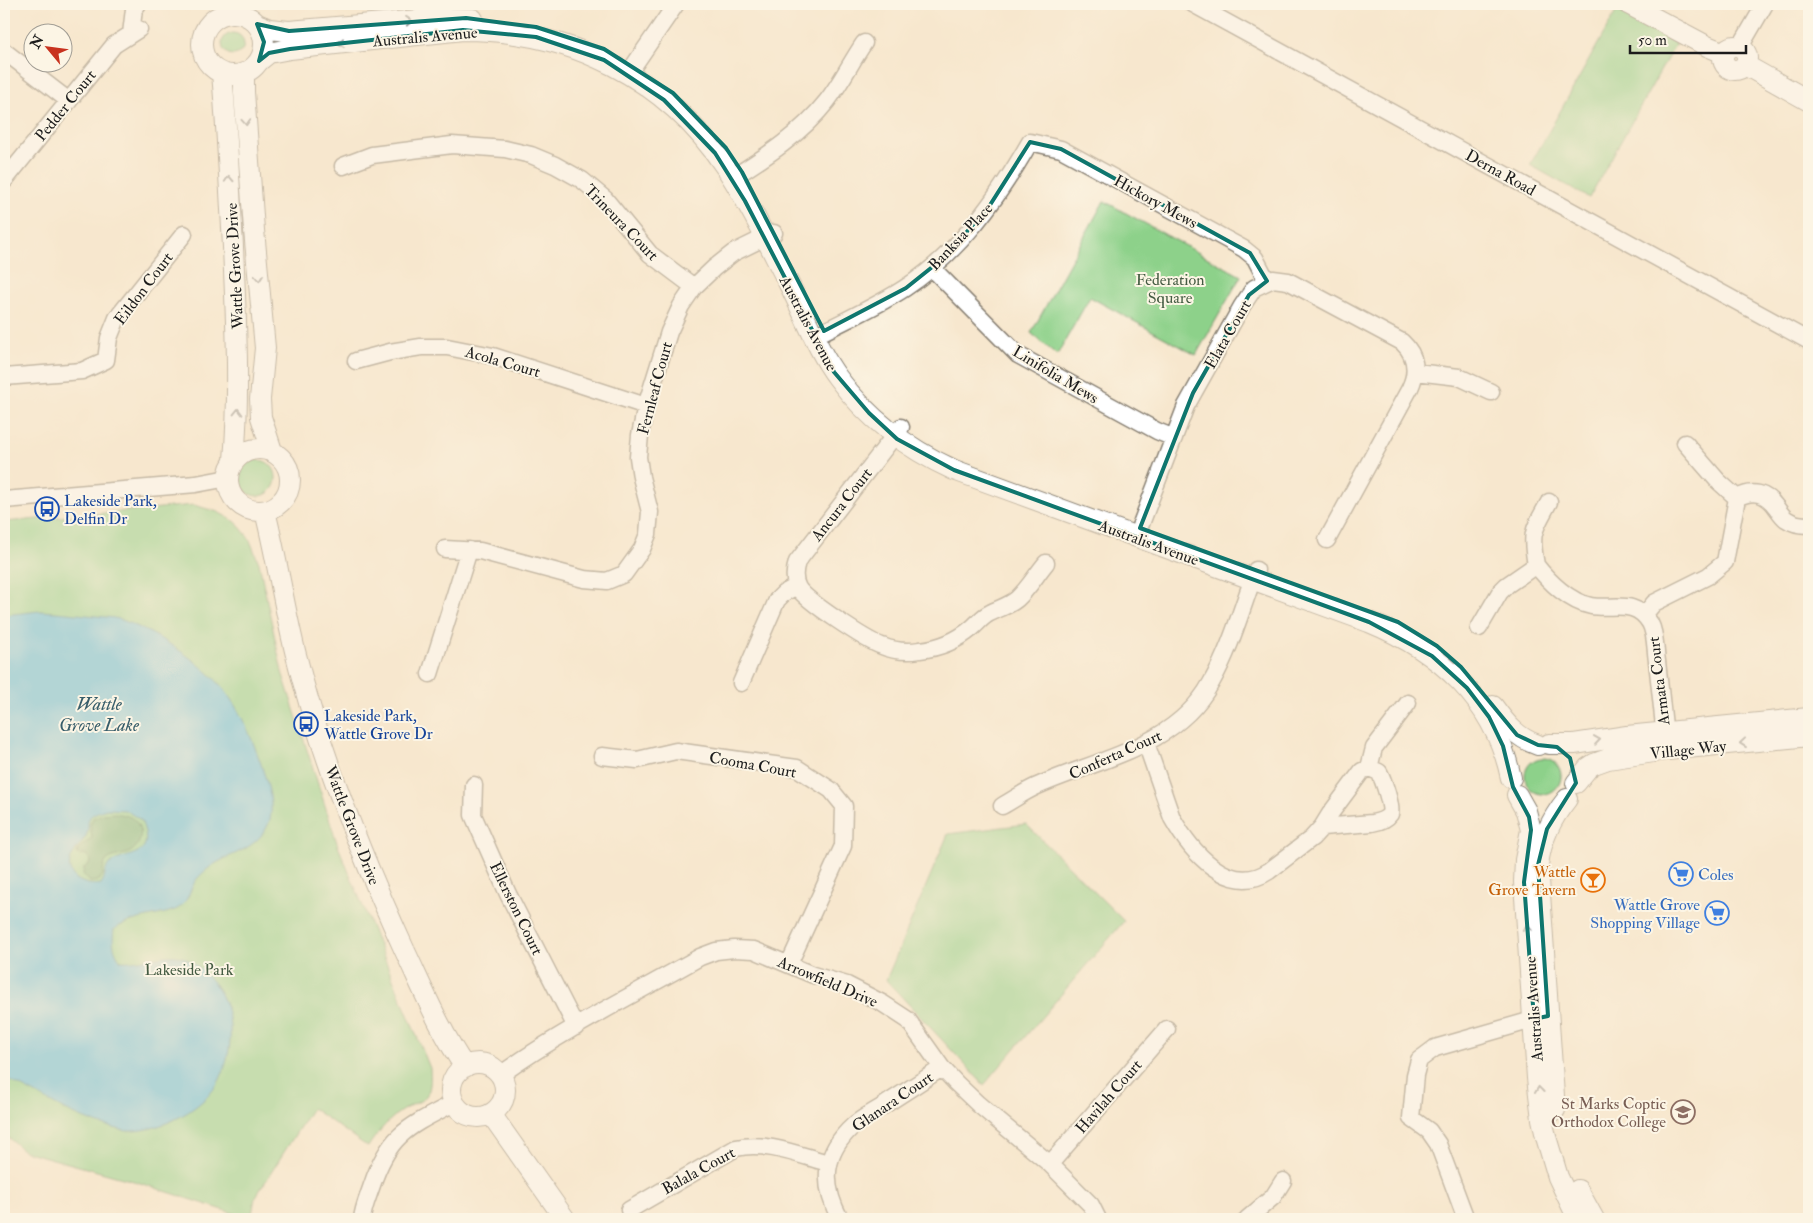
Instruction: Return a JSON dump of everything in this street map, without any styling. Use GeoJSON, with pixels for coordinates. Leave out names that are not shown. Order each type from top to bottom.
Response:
{"type":"FeatureCollection","features":[{"type":"Feature","properties":{"kind":"street","name":"Pedder Court"},"geometry":{"type":"LineString","coordinates":[[4,181],[114,45],[135,31],[134,9],[138,4]]}},
{"type":"Feature","properties":{"kind":"street"},"geometry":{"type":"LineString","coordinates":[[207,4],[209,24]]}},
{"type":"Feature","properties":{"kind":"street"},"geometry":{"type":"LineString","coordinates":[[631,69],[676,4]]}},
{"type":"Feature","properties":{"kind":"street","name":"Derna Road"},"geometry":{"type":"LineString","coordinates":[[1193,4],[1809,341]]}},
{"type":"Feature","properties":{"kind":"street"},"geometry":{"type":"LineString","coordinates":[[1628,4],[1691,38],[1736,55],[1809,101]]}},
{"type":"Feature","properties":{"kind":"street"},"geometry":{"type":"LineString","coordinates":[[1736,55],[1765,4]]}},
{"type":"Feature","properties":{"kind":"street"},"geometry":{"type":"LineString","coordinates":[[249,14],[262,32],[263,52],[252,67],[230,75],[222,73],[213,68],[203,52],[202,42],[209,24],[222,15],[249,14]]}},
{"type":"Feature","properties":{"kind":"street","name":"Australis Avenue"},"geometry":{"type":"LineString","coordinates":[[249,14],[269,29],[289,31],[442,18],[510,22],[552,30],[604,49],[631,69],[673,93],[693,111],[726,148],[737,175],[819,334],[897,431],[946,456],[1138,533],[1254,574],[1384,616],[1423,637],[1448,656],[1472,679],[1512,730],[1524,739],[1543,744]]}},
{"type":"Feature","properties":{"kind":"street","name":"Australis Avenue"},"geometry":{"type":"LineString","coordinates":[[252,67],[269,53],[442,18]]}},
{"type":"Feature","properties":{"kind":"street"},"geometry":{"type":"LineString","coordinates":[[737,175],[782,145],[815,114],[834,91],[864,43]]}},
{"type":"Feature","properties":{"kind":"street"},"geometry":{"type":"LineString","coordinates":[[4,51],[69,100]]}},
{"type":"Feature","properties":{"kind":"street","name":"Wattle Grove Drive"},"geometry":{"type":"LineString","coordinates":[[252,67],[254,230],[265,348],[260,399],[261,416],[272,451]]}},
{"type":"Feature","properties":{"kind":"street","name":"Wattle Grove Drive"},"geometry":{"type":"LineString","coordinates":[[222,73],[238,351],[238,420],[231,469]]}},
{"type":"Feature","properties":{"kind":"street","name":"Banksia Place"},"geometry":{"type":"LineString","coordinates":[[819,334],[892,296],[932,268],[970,231],[990,205],[1030,142]]}},
{"type":"Feature","properties":{"kind":"street","name":"Hickory Mews"},"geometry":{"type":"LineString","coordinates":[[1030,142],[1061,149],[1244,249],[1255,258],[1267,281]]}},
{"type":"Feature","properties":{"kind":"street","name":"Trineura Court"},"geometry":{"type":"LineString","coordinates":[[343,166],[372,155],[452,145],[505,149],[530,155],[555,164],[582,180],[605,199],[650,254],[694,287]]}},
{"type":"Feature","properties":{"kind":"street","name":"Eildon Court"},"geometry":{"type":"LineString","coordinates":[[4,377],[82,371],[106,360],[109,338],[117,318],[184,234]]}},
{"type":"Feature","properties":{"kind":"street","name":"Fernleaf Court"},"geometry":{"type":"LineString","coordinates":[[445,549],[480,551],[584,579],[607,581],[624,574],[642,549],[648,534],[650,512],[641,478],[638,457],[646,406],[669,332],[681,306],[694,287],[733,253],[769,235]]}},
{"type":"Feature","properties":{"kind":"street","name":"Linifolia Mews"},"geometry":{"type":"LineString","coordinates":[[932,268],[1018,355],[1157,431],[1174,438]]}},
{"type":"Feature","properties":{"kind":"street"},"geometry":{"type":"LineString","coordinates":[[1267,281],[1281,279],[1295,283],[1394,337],[1408,348],[1413,356],[1416,372],[1410,388],[1327,540]]}},
{"type":"Feature","properties":{"kind":"street","name":"Elata Court"},"geometry":{"type":"LineString","coordinates":[[1138,533],[1193,393],[1242,306],[1254,288],[1267,281]]}},
{"type":"Feature","properties":{"kind":"street","name":"Acola Court"},"geometry":{"type":"LineString","coordinates":[[356,361],[390,352],[421,347],[447,347],[493,356],[646,406]]}},
{"type":"Feature","properties":{"kind":"street"},"geometry":{"type":"LineString","coordinates":[[1416,372],[1459,376],[1491,392]]}},
{"type":"Feature","properties":{"kind":"street","name":"Ancura Court"},"geometry":{"type":"LineString","coordinates":[[797,586],[795,570],[802,556],[897,431]]}},
{"type":"Feature","properties":{"kind":"street"},"geometry":{"type":"LineString","coordinates":[[1685,443],[1718,481],[1738,498],[1750,493],[1762,494],[1773,502],[1784,518],[1795,524],[1809,525]]}},
{"type":"Feature","properties":{"kind":"street"},"geometry":{"type":"LineString","coordinates":[[262,448],[272,451],[280,456],[290,473],[288,493],[282,501],[265,511],[246,509],[238,504],[228,488],[231,469],[242,453],[251,449],[262,448]]}},
{"type":"Feature","properties":{"kind":"street"},"geometry":{"type":"LineString","coordinates":[[4,500],[196,484],[231,469]]}},
{"type":"Feature","properties":{"kind":"street","name":"Armata Court"},"geometry":{"type":"LineString","coordinates":[[1644,615],[1654,603],[1708,576],[1725,562],[1738,498]]}},
{"type":"Feature","properties":{"kind":"street"},"geometry":{"type":"LineString","coordinates":[[1479,628],[1500,592],[1536,566],[1533,535],[1549,502]]}},
{"type":"Feature","properties":{"kind":"street","name":"Wattle Grove Drive"},"geometry":{"type":"LineString","coordinates":[[265,511],[296,656],[345,808],[374,884],[389,917],[452,1049],[465,1067]]}},
{"type":"Feature","properties":{"kind":"street"},"geometry":{"type":"LineString","coordinates":[[430,674],[469,550]]}},
{"type":"Feature","properties":{"kind":"street"},"geometry":{"type":"LineString","coordinates":[[741,682],[777,600],[784,593],[797,586],[813,602],[881,646],[894,650],[921,650],[954,640],[971,629],[988,614],[1010,604],[1017,599],[1046,563]]}},
{"type":"Feature","properties":{"kind":"street","name":"Armata Court"},"geometry":{"type":"LineString","coordinates":[[1536,566],[1551,584],[1583,604],[1590,606],[1629,607],[1644,615],[1652,629],[1654,639],[1666,741]]}},
{"type":"Feature","properties":{"kind":"street","name":"Australis Avenue"},"geometry":{"type":"LineString","coordinates":[[1254,574],[1409,640],[1432,656],[1467,688],[1489,717],[1503,746],[1514,787],[1526,811],[1531,830],[1524,870],[1541,1018],[1558,1129],[1569,1167],[1594,1219]]}},
{"type":"Feature","properties":{"kind":"street","name":"Conferta Court"},"geometry":{"type":"LineString","coordinates":[[1002,806],[1034,788],[1146,744],[1180,722],[1202,698],[1211,684],[1225,653],[1254,574]]}},
{"type":"Feature","properties":{"kind":"street"},"geometry":{"type":"LineString","coordinates":[[1369,768],[1374,748],[1408,703]]}},
{"type":"Feature","properties":{"kind":"street","name":"Village Way"},"geometry":{"type":"LineString","coordinates":[[1571,791],[1588,768],[1601,761],[1666,741],[1753,725],[1809,718]]}},
{"type":"Feature","properties":{"kind":"street","name":"Village Way"},"geometry":{"type":"LineString","coordinates":[[1753,725],[1777,729],[1809,725]]}},
{"type":"Feature","properties":{"kind":"street","name":"Village Way"},"geometry":{"type":"LineString","coordinates":[[1543,744],[1809,736]]}},
{"type":"Feature","properties":{"kind":"street"},"geometry":{"type":"LineString","coordinates":[[1146,744],[1178,830],[1186,842],[1201,857],[1214,868],[1230,876],[1244,880],[1262,876],[1312,838],[1362,772],[1369,768],[1376,769],[1381,775],[1391,808],[1390,814],[1384,820],[1372,823],[1322,827]]}},
{"type":"Feature","properties":{"kind":"street"},"geometry":{"type":"LineString","coordinates":[[1543,744],[1564,751],[1574,765],[1571,791],[1559,805],[1541,809],[1532,807],[1524,802],[1514,787],[1512,769],[1516,760],[1529,748],[1543,744]]}},
{"type":"Feature","properties":{"kind":"street","name":"Cooma Court"},"geometry":{"type":"LineString","coordinates":[[602,756],[637,760],[676,751],[797,768],[831,790],[844,806],[843,846],[790,964]]}},
{"type":"Feature","properties":{"kind":"street","name":"Ellerston Court"},"geometry":{"type":"LineString","coordinates":[[474,784],[473,815],[508,894],[576,1027]]}},
{"type":"Feature","properties":{"kind":"street","name":"Australis Avenue"},"geometry":{"type":"LineString","coordinates":[[1571,791],[1547,830],[1541,846],[1538,865],[1541,1018],[1537,1078],[1546,1137],[1558,1177],[1578,1219]]}},
{"type":"Feature","properties":{"kind":"street","name":"Arrowfield Drive"},"geometry":{"type":"LineString","coordinates":[[500,1075],[576,1027],[700,957],[716,951],[734,949],[754,950],[814,975],[847,986],[908,1020],[942,1068],[978,1104],[1050,1164],[1091,1206],[1098,1219]]}},
{"type":"Feature","properties":{"kind":"street"},"geometry":{"type":"LineString","coordinates":[[1466,1219],[1438,1144],[1429,1130],[1411,1118],[1415,1075],[1419,1060],[1435,1048],[1541,1018]]}},
{"type":"Feature","properties":{"kind":"street","name":"Havilah Court"},"geometry":{"type":"LineString","coordinates":[[1050,1164],[1166,1029]]}},
{"type":"Feature","properties":{"kind":"street"},"geometry":{"type":"LineString","coordinates":[[480,1063],[488,1065],[500,1075],[505,1089],[504,1097],[497,1110],[491,1114],[483,1117],[466,1115],[454,1103],[451,1090],[452,1083],[459,1071],[465,1067],[480,1063]]}},
{"type":"Feature","properties":{"kind":"street","name":"Glanara Court"},"geometry":{"type":"LineString","coordinates":[[828,1163],[841,1139],[855,1124],[942,1068]]}},
{"type":"Feature","properties":{"kind":"street"},"geometry":{"type":"LineString","coordinates":[[362,1219],[378,1168],[387,1149],[414,1124],[454,1103]]}},
{"type":"Feature","properties":{"kind":"street"},"geometry":{"type":"LineString","coordinates":[[491,1114],[565,1219]]}},
{"type":"Feature","properties":{"kind":"street","name":"Balala Court"},"geometry":{"type":"LineString","coordinates":[[629,1210],[736,1148],[750,1145],[766,1146],[828,1163]]}},
{"type":"Feature","properties":{"kind":"street"},"geometry":{"type":"LineString","coordinates":[[828,1163],[827,1177],[831,1195],[840,1219]]}},
{"type":"Feature","properties":{"kind":"street"},"geometry":{"type":"LineString","coordinates":[[1247,1219],[1273,1196],[1283,1181]]}},
{"type":"Feature","properties":{"kind":"highlighted area"},"geometry":{"type":"Polygon","coordinates":[[[466,18],[536,27],[604,49],[673,93],[726,148],[742,172],[824,331],[906,288],[946,256],[990,205],[1030,142],[1061,149],[1250,253],[1267,281],[1249,295],[1193,393],[1140,528],[1398,622],[1437,646],[1461,667],[1517,735],[1538,745],[1557,747],[1570,758],[1576,783],[1547,829],[1538,865],[1548,1016],[1534,1019],[1524,882],[1531,830],[1529,817],[1513,787],[1503,746],[1489,717],[1467,688],[1432,656],[1369,622],[954,470],[897,439],[869,413],[834,372],[745,201],[715,153],[664,100],[604,60],[536,37],[463,30],[290,49],[269,53],[259,61],[264,42],[257,24],[289,31],[466,18]]]}},
{"type":"Feature","properties":{"kind":"green space"},"geometry":{"type":"Polygon","coordinates":[[[1617,10],[1676,43],[1589,198],[1530,165],[1617,10]]]}},
{"type":"Feature","properties":{"kind":"green space"},"geometry":{"type":"Polygon","coordinates":[[[233,33],[241,36],[244,44],[241,52],[233,55],[225,52],[222,44],[225,36],[233,33]]]}},
{"type":"Feature","properties":{"kind":"green space","name":"Federation Square"},"geometry":{"type":"Polygon","coordinates":[[[1104,201],[1241,276],[1196,355],[1090,297],[1057,355],[1031,333],[1104,201]]]}},
{"type":"Feature","properties":{"kind":"green space"},"geometry":{"type":"Polygon","coordinates":[[[258,460],[265,461],[271,465],[275,471],[275,485],[271,491],[265,495],[258,496],[251,495],[245,491],[241,485],[240,478],[241,471],[245,465],[251,461],[258,460]]]}},
{"type":"Feature","properties":{"kind":"green space","name":"Lakeside Park"},"geometry":{"type":"Polygon","coordinates":[[[194,505],[218,512],[236,522],[249,538],[259,563],[282,672],[338,846],[430,1068],[427,1095],[397,1114],[385,1125],[368,1147],[312,1108],[255,1198],[251,1219],[137,1182],[24,1151],[4,1134],[4,522],[194,505]]]}},
{"type":"Feature","properties":{"kind":"green space"},"geometry":{"type":"Polygon","coordinates":[[[1543,758],[1550,759],[1556,763],[1560,769],[1560,783],[1556,789],[1550,793],[1543,794],[1536,793],[1530,789],[1526,783],[1525,776],[1526,769],[1530,763],[1536,759],[1543,758]]]}},
{"type":"Feature","properties":{"kind":"green space"},"geometry":{"type":"Polygon","coordinates":[[[115,813],[128,816],[135,821],[140,830],[140,840],[138,845],[130,852],[107,860],[103,875],[98,881],[90,882],[83,874],[84,868],[90,863],[89,857],[84,854],[77,854],[77,851],[92,838],[90,825],[93,818],[103,814],[115,813]]]}},
{"type":"Feature","properties":{"kind":"green space"},"geometry":{"type":"Polygon","coordinates":[[[1026,824],[1124,921],[984,1085],[886,980],[948,834],[1026,824]]]}},
{"type":"Feature","properties":{"kind":"water","name":"Wattle Grove Lake"},"geometry":{"type":"Polygon","coordinates":[[[40,611],[116,618],[160,638],[201,666],[222,687],[240,714],[266,779],[271,812],[270,820],[262,835],[249,847],[218,862],[204,872],[196,880],[186,901],[179,908],[167,913],[137,919],[114,929],[114,946],[116,954],[121,961],[162,956],[185,958],[202,971],[219,990],[228,1014],[230,1040],[228,1054],[220,1079],[213,1090],[204,1100],[181,1116],[154,1127],[126,1131],[99,1124],[71,1113],[4,1078],[4,615],[40,611]],[[107,809],[89,818],[87,834],[71,858],[70,871],[77,879],[88,884],[101,884],[109,864],[139,851],[143,847],[146,841],[141,820],[125,810],[107,809]]]}},
{"type":"Feature","properties":{"kind":"place","name":"Lakeside Park, Delfin Dr"},"geometry":{"type":"Point","coordinates":[47,509]}},
{"type":"Feature","properties":{"kind":"place","name":"Lakeside Park, Wattle Grove Dr"},"geometry":{"type":"Point","coordinates":[306,724]}},
{"type":"Feature","properties":{"kind":"place","name":"Coles"},"geometry":{"type":"Point","coordinates":[1681,874]}},
{"type":"Feature","properties":{"kind":"place","name":"Wattle Grove Tavern"},"geometry":{"type":"Point","coordinates":[1593,880]}},
{"type":"Feature","properties":{"kind":"place","name":"Wattle Grove Shopping Village"},"geometry":{"type":"Point","coordinates":[1717,913]}},
{"type":"Feature","properties":{"kind":"place","name":"St Marks Coptic Orthodox College"},"geometry":{"type":"Point","coordinates":[1683,1112]}}]}
